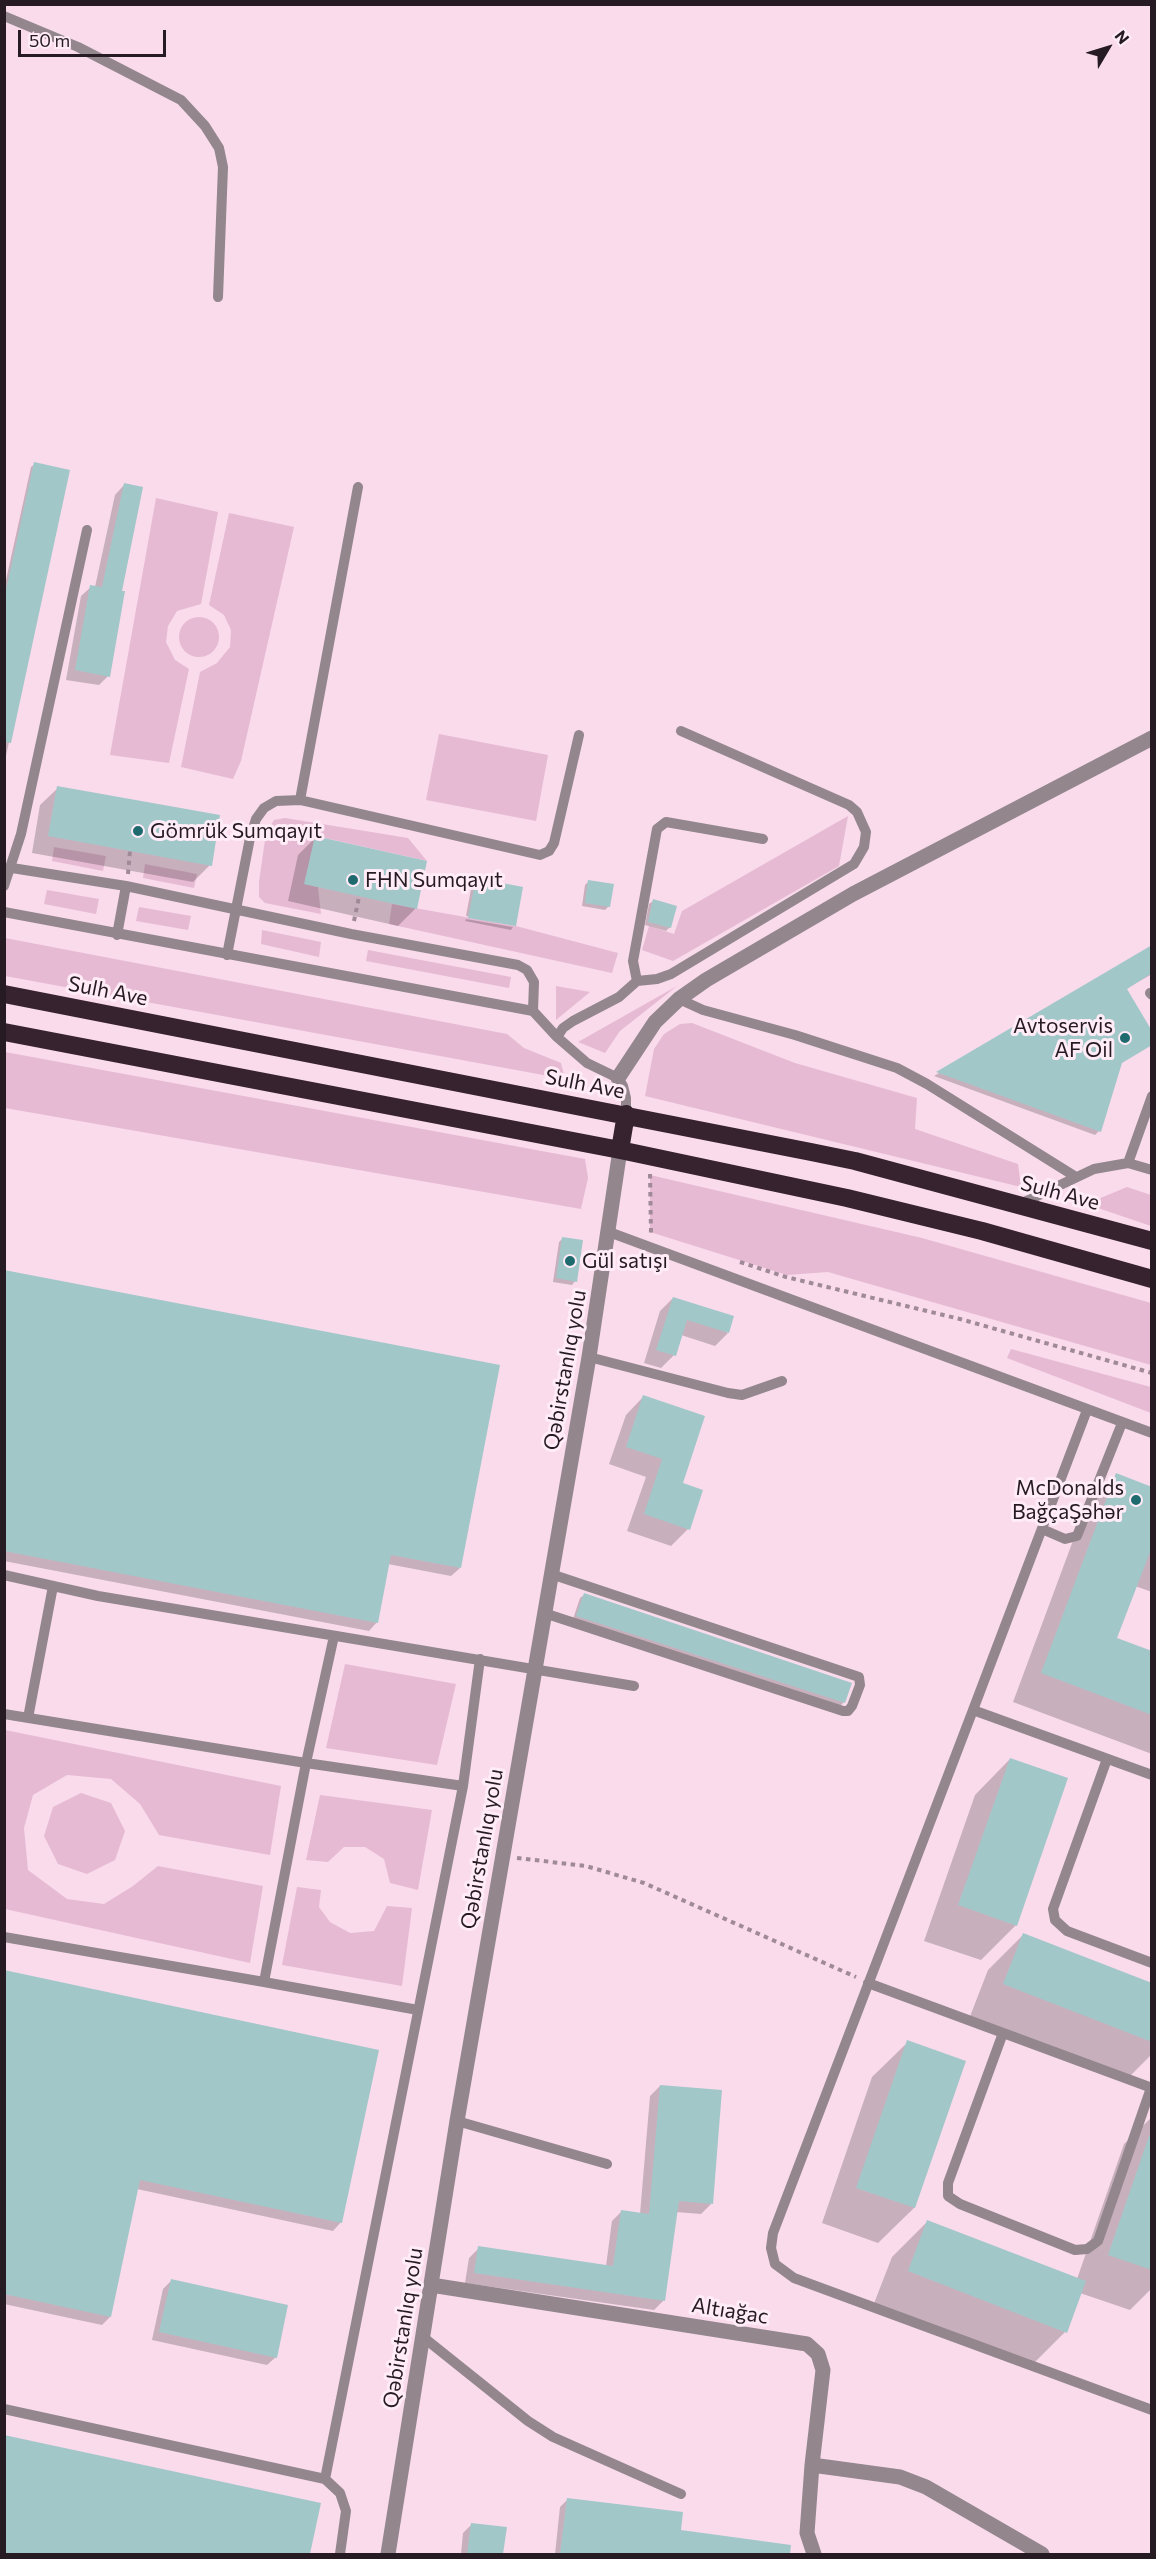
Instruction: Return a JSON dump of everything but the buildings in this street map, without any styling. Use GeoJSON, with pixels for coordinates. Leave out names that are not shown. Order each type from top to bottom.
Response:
{"type":"FeatureCollection","features":[{"type":"Feature","properties":{"kind":"highway","name":"Sulh Ave"},"geometry":{"type":"LineString","coordinates":[[4,994],[626,1114],[855,1161],[1152,1242]]}},
{"type":"Feature","properties":{"kind":"highway"},"geometry":{"type":"LineString","coordinates":[[4,1032],[620,1150],[847,1198],[982,1231],[1152,1279]]}},
{"type":"Feature","properties":{"kind":"highway"},"geometry":{"type":"LineString","coordinates":[[620,1150],[626,1114]]}},
{"type":"Feature","properties":{"kind":"street"},"geometry":{"type":"LineString","coordinates":[[618,1078],[642,1038],[655,1022],[679,999],[706,980],[853,894],[1152,738]]}},
{"type":"Feature","properties":{"kind":"street","name":"Qəbirstanlıq yolu"},"geometry":{"type":"LineString","coordinates":[[388,2554],[457,2121],[589,1357],[620,1150]]}},
{"type":"Feature","properties":{"kind":"street","name":"Altıağac"},"geometry":{"type":"LineString","coordinates":[[431,2285],[807,2344],[818,2354],[823,2370],[807,2533],[814,2554]]}},
{"type":"Feature","properties":{"kind":"street"},"geometry":{"type":"LineString","coordinates":[[812,2465],[900,2477],[926,2487],[1042,2554]]}},
{"type":"Feature","properties":{"kind":"lane"},"geometry":{"type":"LineString","coordinates":[[4,16],[78,47],[181,100],[205,126],[219,148],[223,167],[218,297]]}},
{"type":"Feature","properties":{"kind":"lane"},"geometry":{"type":"LineString","coordinates":[[300,800],[358,487]]}},
{"type":"Feature","properties":{"kind":"lane"},"geometry":{"type":"LineString","coordinates":[[4,886],[12,868],[87,530]]}},
{"type":"Feature","properties":{"kind":"lane"},"geometry":{"type":"LineString","coordinates":[[557,1037],[563,1028],[573,1021],[619,997],[637,981],[657,979],[670,974],[854,864],[864,847],[866,832],[857,812],[849,805],[681,730]]}},
{"type":"Feature","properties":{"kind":"lane"},"geometry":{"type":"LineString","coordinates":[[227,955],[250,838],[256,819],[264,808],[276,801],[300,800],[540,855],[549,851],[554,843],[579,735]]}},
{"type":"Feature","properties":{"kind":"lane"},"geometry":{"type":"LineString","coordinates":[[637,981],[634,955],[657,829],[666,822],[763,839]]}},
{"type":"Feature","properties":{"kind":"lane"},"geometry":{"type":"LineString","coordinates":[[12,868],[126,886],[351,934],[518,965],[527,970],[534,982],[532,1011]]}},
{"type":"Feature","properties":{"kind":"lane"},"geometry":{"type":"LineString","coordinates":[[117,935],[126,886]]}},
{"type":"Feature","properties":{"kind":"lane"},"geometry":{"type":"LineString","coordinates":[[4,912],[532,1011],[587,1063],[618,1078],[626,1098],[626,1114]]}},
{"type":"Feature","properties":{"kind":"lane"},"geometry":{"type":"LineString","coordinates":[[679,999],[703,1010],[795,1035],[897,1068],[927,1084],[1076,1177]]}},
{"type":"Feature","properties":{"kind":"lane"},"geometry":{"type":"LineString","coordinates":[[1128,1163],[1152,1096]]}},
{"type":"Feature","properties":{"kind":"lane"},"geometry":{"type":"LineString","coordinates":[[1018,1205],[1094,1168],[1128,1163],[1152,1170]]}},
{"type":"Feature","properties":{"kind":"lane"},"geometry":{"type":"LineString","coordinates":[[609,1232],[1152,1433]]}},
{"type":"Feature","properties":{"kind":"lane"},"geometry":{"type":"LineString","coordinates":[[589,1357],[742,1395],[782,1381]]}},
{"type":"Feature","properties":{"kind":"lane"},"geometry":{"type":"LineString","coordinates":[[1087,1410],[773,2234],[771,2248],[775,2264],[794,2278],[1151,2410]]}},
{"type":"Feature","properties":{"kind":"lane"},"geometry":{"type":"LineString","coordinates":[[1042,1529],[1065,1539],[1077,1536],[1122,1423]]}},
{"type":"Feature","properties":{"kind":"lane"},"geometry":{"type":"LineString","coordinates":[[544,1613],[843,1711],[848,1711],[852,1706],[860,1685],[860,1679],[857,1676],[551,1574]]}},
{"type":"Feature","properties":{"kind":"lane"},"geometry":{"type":"LineString","coordinates":[[4,1575],[53,1586],[334,1636],[634,1686]]}},
{"type":"Feature","properties":{"kind":"lane"},"geometry":{"type":"LineString","coordinates":[[28,1718],[53,1586]]}},
{"type":"Feature","properties":{"kind":"lane"},"geometry":{"type":"LineString","coordinates":[[264,1982],[306,1763],[334,1636]]}},
{"type":"Feature","properties":{"kind":"lane"},"geometry":{"type":"LineString","coordinates":[[325,2479],[463,1786],[480,1659]]}},
{"type":"Feature","properties":{"kind":"lane"},"geometry":{"type":"LineString","coordinates":[[973,1710],[1152,1775]]}},
{"type":"Feature","properties":{"kind":"lane"},"geometry":{"type":"LineString","coordinates":[[4,1714],[463,1786]]}},
{"type":"Feature","properties":{"kind":"lane"},"geometry":{"type":"LineString","coordinates":[[1107,1759],[1053,1909],[1055,1920],[1067,1932],[1152,1963]]}},
{"type":"Feature","properties":{"kind":"lane"},"geometry":{"type":"LineString","coordinates":[[4,1937],[418,2010]]}},
{"type":"Feature","properties":{"kind":"lane"},"geometry":{"type":"LineString","coordinates":[[868,1983],[1003,2033],[1151,2088],[1098,2241],[1087,2249],[1076,2250],[960,2204],[948,2196],[948,2183],[1003,2033]]}},
{"type":"Feature","properties":{"kind":"lane"},"geometry":{"type":"LineString","coordinates":[[457,2121],[607,2164]]}},
{"type":"Feature","properties":{"kind":"lane"},"geometry":{"type":"LineString","coordinates":[[423,2337],[528,2421],[553,2436],[681,2494]]}},
{"type":"Feature","properties":{"kind":"lane"},"geometry":{"type":"LineString","coordinates":[[4,2409],[325,2479],[340,2493],[346,2511],[340,2554]]}},
{"type":"Feature","properties":{"kind":"path"},"geometry":{"type":"LineString","coordinates":[[126,886],[130,851]]}},
{"type":"Feature","properties":{"kind":"path"},"geometry":{"type":"LineString","coordinates":[[351,934],[359,897]]}},
{"type":"Feature","properties":{"kind":"path"},"geometry":{"type":"LineString","coordinates":[[650,1175],[650,1232],[652,1235]]}},
{"type":"Feature","properties":{"kind":"path"},"geometry":{"type":"LineString","coordinates":[[730,1260],[786,1277],[960,1319],[1152,1373]]}},
{"type":"Feature","properties":{"kind":"path"},"geometry":{"type":"LineString","coordinates":[[502,1857],[586,1866],[644,1883],[868,1983]]}},
{"type":"Feature","properties":{"kind":"shaded area"},"geometry":{"type":"Polygon","coordinates":[[[156,498],[218,512],[201,604],[177,611],[168,626],[166,642],[175,660],[189,669],[169,763],[110,755],[156,498]]]}},
{"type":"Feature","properties":{"kind":"shaded area"},"geometry":{"type":"Polygon","coordinates":[[[229,513],[294,527],[241,761],[233,779],[181,767],[200,672],[217,663],[230,647],[231,630],[224,615],[209,605],[229,513]]]}},
{"type":"Feature","properties":{"kind":"shaded area"},"geometry":{"type":"Polygon","coordinates":[[[199,617],[213,623],[219,637],[213,651],[199,657],[185,651],[179,637],[185,623],[199,617]]]}},
{"type":"Feature","properties":{"kind":"shaded area"},"geometry":{"type":"Polygon","coordinates":[[[439,734],[548,755],[536,821],[426,800],[439,734]]]}},
{"type":"Feature","properties":{"kind":"shaded area"},"geometry":{"type":"Polygon","coordinates":[[[848,816],[839,866],[673,961],[642,950],[649,926],[674,934],[682,911],[848,816]]]}},
{"type":"Feature","properties":{"kind":"shaded area"},"geometry":{"type":"Polygon","coordinates":[[[285,818],[408,838],[427,861],[316,836],[305,884],[318,887],[321,914],[265,903],[259,897],[259,882],[266,833],[274,820],[285,818]]]}},
{"type":"Feature","properties":{"kind":"shaded area"},"geometry":{"type":"Polygon","coordinates":[[[54,847],[106,856],[103,871],[52,861],[54,847]]]}},
{"type":"Feature","properties":{"kind":"shaded area"},"geometry":{"type":"Polygon","coordinates":[[[145,864],[197,874],[194,888],[143,878],[145,864]]]}},
{"type":"Feature","properties":{"kind":"shaded area"},"geometry":{"type":"Polygon","coordinates":[[[47,890],[99,899],[96,914],[44,904],[47,890]]]}},
{"type":"Feature","properties":{"kind":"shaded area"},"geometry":{"type":"Polygon","coordinates":[[[392,904],[516,926],[618,953],[612,973],[389,924],[392,904]]]}},
{"type":"Feature","properties":{"kind":"shaded area"},"geometry":{"type":"Polygon","coordinates":[[[139,907],[191,916],[188,930],[136,921],[139,907]]]}},
{"type":"Feature","properties":{"kind":"shaded area"},"geometry":{"type":"Polygon","coordinates":[[[262,930],[321,942],[319,957],[261,944],[262,930]]]}},
{"type":"Feature","properties":{"kind":"shaded area"},"geometry":{"type":"Polygon","coordinates":[[[5,938],[507,1034],[524,1048],[561,1063],[565,1079],[5,976],[5,938]]]}},
{"type":"Feature","properties":{"kind":"shaded area"},"geometry":{"type":"Polygon","coordinates":[[[368,950],[511,977],[509,988],[366,961],[368,950]]]}},
{"type":"Feature","properties":{"kind":"shaded area"},"geometry":{"type":"Polygon","coordinates":[[[556,986],[590,992],[556,1020],[556,986]]]}},
{"type":"Feature","properties":{"kind":"shaded area"},"geometry":{"type":"Polygon","coordinates":[[[677,986],[620,1031],[605,1053],[578,1042],[677,986]]]}},
{"type":"Feature","properties":{"kind":"shaded area"},"geometry":{"type":"Polygon","coordinates":[[[692,1023],[795,1063],[917,1098],[915,1129],[1018,1164],[1021,1187],[645,1096],[654,1049],[664,1034],[680,1024],[692,1023]]]}},
{"type":"Feature","properties":{"kind":"shaded area"},"geometry":{"type":"Polygon","coordinates":[[[5,1052],[585,1159],[588,1178],[581,1209],[5,1108],[5,1052]]]}},
{"type":"Feature","properties":{"kind":"shaded area"},"geometry":{"type":"Polygon","coordinates":[[[650,1175],[922,1238],[1151,1303],[1151,1365],[828,1272],[787,1275],[650,1232],[650,1175]]]}},
{"type":"Feature","properties":{"kind":"shaded area"},"geometry":{"type":"Polygon","coordinates":[[[1127,1187],[1151,1195],[1151,1226],[1086,1204],[1127,1187]]]}},
{"type":"Feature","properties":{"kind":"shaded area"},"geometry":{"type":"Polygon","coordinates":[[[1011,1349],[1151,1387],[1151,1413],[1007,1358],[1011,1349]]]}},
{"type":"Feature","properties":{"kind":"shaded area"},"geometry":{"type":"Polygon","coordinates":[[[345,1664],[456,1684],[437,1765],[326,1748],[345,1664]]]}},
{"type":"Feature","properties":{"kind":"shaded area"},"geometry":{"type":"Polygon","coordinates":[[[5,1730],[281,1786],[270,1855],[159,1835],[140,1804],[111,1779],[67,1775],[33,1795],[24,1828],[28,1870],[67,1899],[104,1904],[133,1886],[158,1866],[263,1886],[250,1963],[5,1909],[5,1730]]]}},
{"type":"Feature","properties":{"kind":"shaded area"},"geometry":{"type":"Polygon","coordinates":[[[81,1793],[111,1803],[125,1831],[115,1860],[87,1874],[58,1864],[44,1836],[53,1807],[81,1793]]]}},
{"type":"Feature","properties":{"kind":"shaded area"},"geometry":{"type":"Polygon","coordinates":[[[320,1795],[432,1810],[418,1890],[390,1883],[384,1859],[365,1847],[344,1847],[328,1862],[306,1860],[320,1795]]]}},
{"type":"Feature","properties":{"kind":"shaded area"},"geometry":{"type":"Polygon","coordinates":[[[297,1887],[321,1890],[319,1907],[330,1922],[350,1933],[374,1931],[387,1906],[412,1908],[402,1986],[282,1965],[297,1887]]]}},
{"type":"Feature","properties":{"kind":"place","name":"Gömrük Sumqayıt"},"geometry":{"type":"Point","coordinates":[138,831]}},
{"type":"Feature","properties":{"kind":"place","name":"FHN Sumqayıt"},"geometry":{"type":"Point","coordinates":[353,880]}},
{"type":"Feature","properties":{"kind":"place","name":"Avtoservis AF Oil"},"geometry":{"type":"Point","coordinates":[1125,1038]}},
{"type":"Feature","properties":{"kind":"place","name":"Gül satışı"},"geometry":{"type":"Point","coordinates":[570,1261]}},
{"type":"Feature","properties":{"kind":"place","name":"McDonalds BağçaŞəhər"},"geometry":{"type":"Point","coordinates":[1136,1500]}}]}
